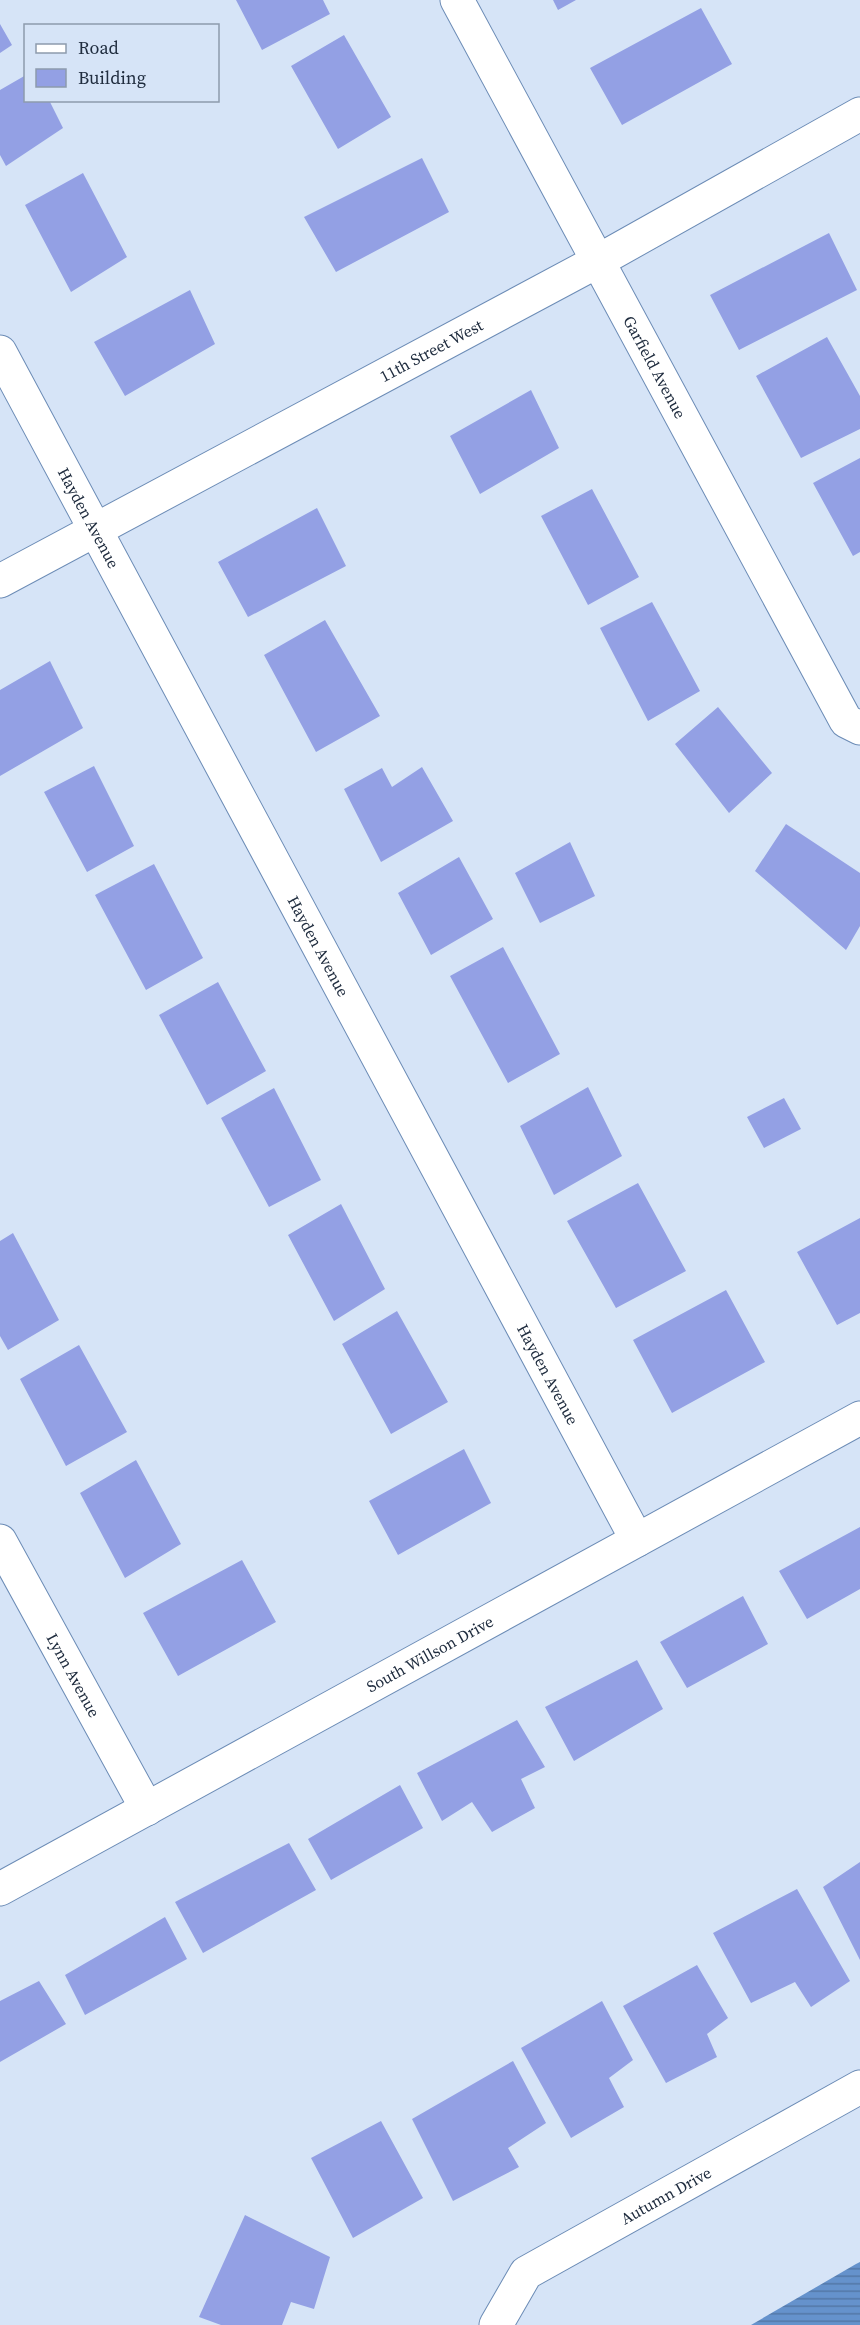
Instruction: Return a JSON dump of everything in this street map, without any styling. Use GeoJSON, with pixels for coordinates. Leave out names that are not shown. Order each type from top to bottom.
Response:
{"type":"FeatureCollection","features":[{"type":"Feature","properties":{"kind":"street","name":"Garfield Avenue"},"geometry":{"type":"LineString","coordinates":[[457,0],[846,720],[860,728]]}},
{"type":"Feature","properties":{"kind":"street","name":"11th Street West"},"geometry":{"type":"LineString","coordinates":[[0,581],[598,261],[860,114]]}},
{"type":"Feature","properties":{"kind":"street","name":"Hayden Avenue"},"geometry":{"type":"LineString","coordinates":[[0,352],[637,1540]]}},
{"type":"Feature","properties":{"kind":"street","name":"South Willson Drive"},"geometry":{"type":"LineString","coordinates":[[0,1889],[860,1418]]}},
{"type":"Feature","properties":{"kind":"street","name":"Lynn Avenue"},"geometry":{"type":"LineString","coordinates":[[0,1541],[147,1809]]}},
{"type":"Feature","properties":{"kind":"street","name":"Autumn Drive"},"geometry":{"type":"LineString","coordinates":[[496,2325],[526,2273],[860,2087]]}},
{"type":"Feature","properties":{"kind":"water"},"geometry":{"type":"Polygon","coordinates":[[[860,2262],[860,2325],[751,2325],[856,2264],[860,2262]]]}},
{"type":"Feature","properties":{"kind":"building"},"geometry":{"type":"Polygon","coordinates":[[[236,0],[323,0],[330,14],[262,50],[236,0]]]}},
{"type":"Feature","properties":{"kind":"building"},"geometry":{"type":"Polygon","coordinates":[[[553,0],[576,0],[558,10],[553,0]]]}},
{"type":"Feature","properties":{"kind":"building"},"geometry":{"type":"Polygon","coordinates":[[[701,8],[732,64],[622,125],[590,68],[701,8]]]}},
{"type":"Feature","properties":{"kind":"building"},"geometry":{"type":"Polygon","coordinates":[[[0,24],[12,45],[0,53],[0,24]]]}},
{"type":"Feature","properties":{"kind":"building"},"geometry":{"type":"Polygon","coordinates":[[[344,35],[391,117],[338,149],[291,66],[344,35]]]}},
{"type":"Feature","properties":{"kind":"building"},"geometry":{"type":"Polygon","coordinates":[[[24,76],[24,102],[50,102],[63,128],[6,166],[0,155],[0,90],[24,76]]]}},
{"type":"Feature","properties":{"kind":"building"},"geometry":{"type":"Polygon","coordinates":[[[422,158],[449,212],[336,272],[304,217],[422,158]]]}},
{"type":"Feature","properties":{"kind":"building"},"geometry":{"type":"Polygon","coordinates":[[[83,173],[127,257],[71,292],[25,205],[83,173]]]}},
{"type":"Feature","properties":{"kind":"building"},"geometry":{"type":"Polygon","coordinates":[[[829,233],[857,290],[739,350],[710,295],[829,233]]]}},
{"type":"Feature","properties":{"kind":"building"},"geometry":{"type":"Polygon","coordinates":[[[190,290],[215,344],[125,396],[94,342],[190,290]]]}},
{"type":"Feature","properties":{"kind":"building"},"geometry":{"type":"Polygon","coordinates":[[[827,337],[860,396],[860,429],[801,458],[756,376],[827,337]]]}},
{"type":"Feature","properties":{"kind":"building"},"geometry":{"type":"Polygon","coordinates":[[[531,390],[559,448],[480,494],[450,436],[531,390]]]}},
{"type":"Feature","properties":{"kind":"building"},"geometry":{"type":"Polygon","coordinates":[[[860,458],[860,552],[853,556],[813,483],[860,458]]]}},
{"type":"Feature","properties":{"kind":"building"},"geometry":{"type":"Polygon","coordinates":[[[592,489],[639,577],[588,605],[541,516],[592,489]]]}},
{"type":"Feature","properties":{"kind":"building"},"geometry":{"type":"Polygon","coordinates":[[[317,508],[346,566],[248,617],[218,562],[317,508]]]}},
{"type":"Feature","properties":{"kind":"building"},"geometry":{"type":"Polygon","coordinates":[[[652,602],[700,691],[648,721],[600,628],[652,602]]]}},
{"type":"Feature","properties":{"kind":"building"},"geometry":{"type":"Polygon","coordinates":[[[325,620],[380,716],[316,752],[264,655],[325,620]]]}},
{"type":"Feature","properties":{"kind":"building"},"geometry":{"type":"Polygon","coordinates":[[[50,661],[83,728],[0,776],[0,690],[50,661]]]}},
{"type":"Feature","properties":{"kind":"building"},"geometry":{"type":"Polygon","coordinates":[[[718,707],[772,773],[729,813],[675,744],[718,707]]]}},
{"type":"Feature","properties":{"kind":"building"},"geometry":{"type":"Polygon","coordinates":[[[94,766],[134,846],[87,872],[44,792],[94,766]]]}},
{"type":"Feature","properties":{"kind":"building"},"geometry":{"type":"Polygon","coordinates":[[[422,767],[453,821],[381,862],[344,789],[382,768],[392,787],[422,767]]]}},
{"type":"Feature","properties":{"kind":"building"},"geometry":{"type":"Polygon","coordinates":[[[786,824],[860,873],[860,926],[846,950],[755,871],[786,824]]]}},
{"type":"Feature","properties":{"kind":"building"},"geometry":{"type":"Polygon","coordinates":[[[570,842],[595,896],[540,923],[515,873],[570,842]]]}},
{"type":"Feature","properties":{"kind":"building"},"geometry":{"type":"Polygon","coordinates":[[[459,857],[493,919],[431,955],[398,893],[459,857]]]}},
{"type":"Feature","properties":{"kind":"building"},"geometry":{"type":"Polygon","coordinates":[[[154,864],[203,958],[146,990],[95,895],[154,864]]]}},
{"type":"Feature","properties":{"kind":"building"},"geometry":{"type":"Polygon","coordinates":[[[503,947],[560,1054],[508,1083],[450,976],[503,947]]]}},
{"type":"Feature","properties":{"kind":"building"},"geometry":{"type":"Polygon","coordinates":[[[218,982],[266,1071],[207,1105],[159,1015],[218,982]]]}},
{"type":"Feature","properties":{"kind":"building"},"geometry":{"type":"Polygon","coordinates":[[[588,1087],[622,1156],[554,1195],[520,1126],[588,1087]]]}},
{"type":"Feature","properties":{"kind":"building"},"geometry":{"type":"Polygon","coordinates":[[[274,1088],[321,1180],[269,1207],[221,1118],[274,1088]]]}},
{"type":"Feature","properties":{"kind":"building"},"geometry":{"type":"Polygon","coordinates":[[[784,1098],[801,1129],[764,1148],[747,1117],[784,1098]]]}},
{"type":"Feature","properties":{"kind":"building"},"geometry":{"type":"Polygon","coordinates":[[[638,1183],[686,1271],[616,1308],[567,1221],[638,1183]]]}},
{"type":"Feature","properties":{"kind":"building"},"geometry":{"type":"Polygon","coordinates":[[[341,1204],[385,1289],[334,1321],[288,1235],[341,1204]]]}},
{"type":"Feature","properties":{"kind":"building"},"geometry":{"type":"Polygon","coordinates":[[[860,1218],[860,1313],[837,1325],[797,1252],[860,1218]]]}},
{"type":"Feature","properties":{"kind":"building"},"geometry":{"type":"Polygon","coordinates":[[[13,1233],[59,1320],[8,1350],[0,1336],[0,1241],[13,1233]]]}},
{"type":"Feature","properties":{"kind":"building"},"geometry":{"type":"Polygon","coordinates":[[[726,1290],[765,1362],[672,1413],[633,1340],[726,1290]]]}},
{"type":"Feature","properties":{"kind":"building"},"geometry":{"type":"Polygon","coordinates":[[[397,1311],[448,1402],[391,1434],[342,1344],[397,1311]]]}},
{"type":"Feature","properties":{"kind":"building"},"geometry":{"type":"Polygon","coordinates":[[[79,1345],[127,1432],[66,1466],[20,1379],[79,1345]]]}},
{"type":"Feature","properties":{"kind":"building"},"geometry":{"type":"Polygon","coordinates":[[[464,1449],[491,1503],[398,1555],[369,1501],[464,1449]]]}},
{"type":"Feature","properties":{"kind":"building"},"geometry":{"type":"Polygon","coordinates":[[[136,1460],[181,1544],[125,1578],[80,1493],[136,1460]]]}},
{"type":"Feature","properties":{"kind":"building"},"geometry":{"type":"Polygon","coordinates":[[[860,1527],[860,1589],[807,1619],[779,1571],[860,1527]]]}},
{"type":"Feature","properties":{"kind":"building"},"geometry":{"type":"Polygon","coordinates":[[[242,1560],[276,1622],[178,1676],[143,1613],[242,1560]]]}},
{"type":"Feature","properties":{"kind":"building"},"geometry":{"type":"Polygon","coordinates":[[[743,1596],[768,1644],[687,1688],[660,1642],[743,1596]]]}},
{"type":"Feature","properties":{"kind":"building"},"geometry":{"type":"Polygon","coordinates":[[[637,1660],[663,1709],[574,1761],[545,1707],[637,1660]]]}},
{"type":"Feature","properties":{"kind":"building"},"geometry":{"type":"Polygon","coordinates":[[[517,1720],[545,1767],[521,1779],[535,1808],[492,1832],[472,1802],[442,1821],[417,1773],[517,1720]]]}},
{"type":"Feature","properties":{"kind":"building"},"geometry":{"type":"Polygon","coordinates":[[[400,1785],[423,1828],[331,1880],[308,1839],[400,1785]]]}},
{"type":"Feature","properties":{"kind":"building"},"geometry":{"type":"Polygon","coordinates":[[[289,1843],[316,1890],[203,1953],[175,1902],[289,1843]]]}},
{"type":"Feature","properties":{"kind":"building"},"geometry":{"type":"Polygon","coordinates":[[[860,1862],[860,1960],[823,1887],[860,1862]]]}},
{"type":"Feature","properties":{"kind":"building"},"geometry":{"type":"Polygon","coordinates":[[[797,1889],[850,1981],[811,2007],[795,1982],[751,2003],[713,1933],[797,1889]]]}},
{"type":"Feature","properties":{"kind":"building"},"geometry":{"type":"Polygon","coordinates":[[[165,1917],[187,1959],[85,2015],[65,1975],[165,1917]]]}},
{"type":"Feature","properties":{"kind":"building"},"geometry":{"type":"Polygon","coordinates":[[[697,1965],[728,2018],[707,2034],[717,2057],[666,2083],[623,2006],[697,1965]]]}},
{"type":"Feature","properties":{"kind":"building"},"geometry":{"type":"Polygon","coordinates":[[[39,1981],[66,2024],[0,2062],[0,2001],[39,1981]]]}},
{"type":"Feature","properties":{"kind":"building"},"geometry":{"type":"Polygon","coordinates":[[[602,2001],[633,2060],[609,2078],[624,2107],[571,2138],[521,2048],[602,2001]]]}},
{"type":"Feature","properties":{"kind":"building"},"geometry":{"type":"Polygon","coordinates":[[[513,2061],[546,2123],[508,2148],[519,2167],[453,2201],[412,2119],[513,2061]]]}},
{"type":"Feature","properties":{"kind":"building"},"geometry":{"type":"Polygon","coordinates":[[[381,2121],[423,2198],[353,2238],[311,2158],[381,2121]]]}},
{"type":"Feature","properties":{"kind":"building"},"geometry":{"type":"Polygon","coordinates":[[[245,2215],[330,2257],[314,2309],[291,2302],[282,2325],[221,2325],[199,2317],[245,2215]]]}}]}
